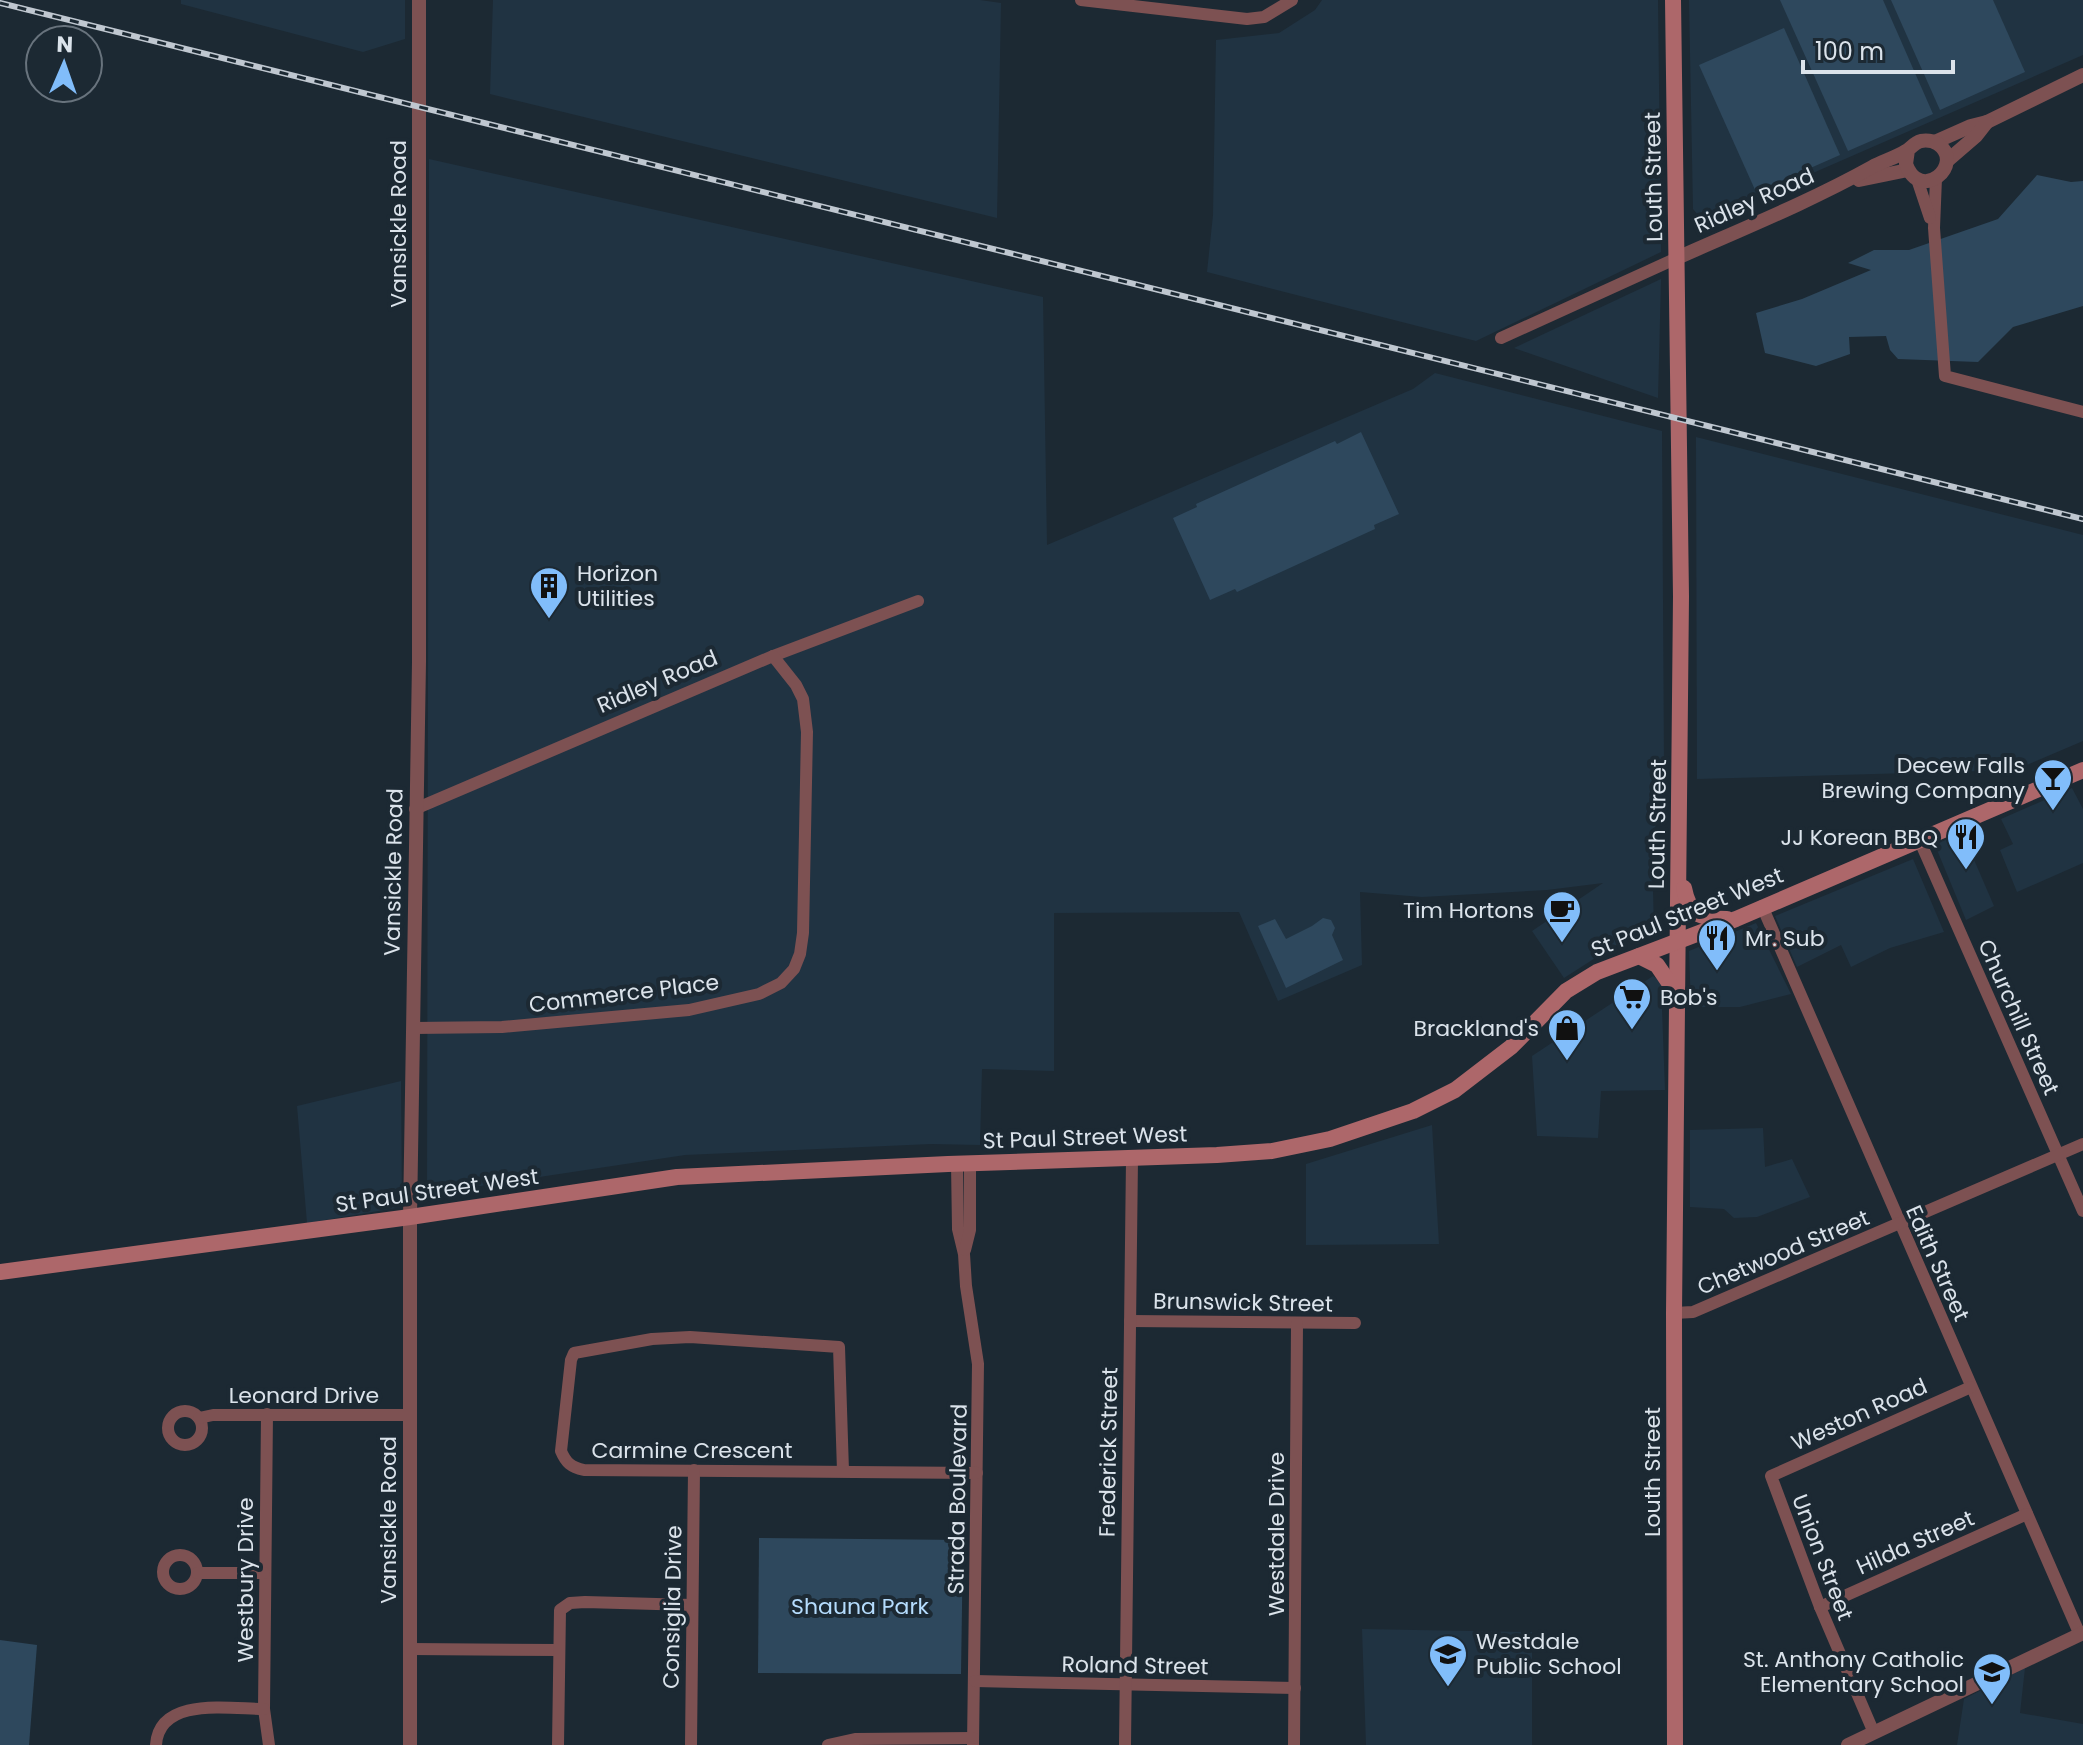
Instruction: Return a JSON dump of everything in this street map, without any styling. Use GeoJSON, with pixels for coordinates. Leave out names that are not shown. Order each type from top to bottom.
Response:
{"type":"FeatureCollection","features":[{"type":"Feature","properties":{"kind":"main road","name":"Louth Street"},"geometry":{"type":"LineString","coordinates":[[1673,0],[1681,581],[1674,1313],[1675,1745]]}},
{"type":"Feature","properties":{"kind":"main road","name":"St Paul Street West"},"geometry":{"type":"LineString","coordinates":[[0,1272],[410,1217],[677,1177],[1272,1151],[1330,1139],[1413,1111],[1455,1090],[1511,1047],[1566,991],[1597,972],[1736,919],[1919,839],[2082,774]]}},
{"type":"Feature","properties":{"kind":"main road"},"geometry":{"type":"LineString","coordinates":[[1678,859],[1687,904],[1692,910],[1710,919],[1736,919]]}},
{"type":"Feature","properties":{"kind":"main road"},"geometry":{"type":"LineString","coordinates":[[1639,956],[1657,965],[1676,993]]}},
{"type":"Feature","properties":{"kind":"street","name":"Vansickle Road"},"geometry":{"type":"LineString","coordinates":[[410,1745],[410,1217],[419,662],[419,0]]}},
{"type":"Feature","properties":{"kind":"street"},"geometry":{"type":"LineString","coordinates":[[1081,0],[1247,19],[1264,17],[1292,0]]}},
{"type":"Feature","properties":{"kind":"street"},"geometry":{"type":"LineString","coordinates":[[1935,142],[1987,122],[2083,75]]}},
{"type":"Feature","properties":{"kind":"street"},"geometry":{"type":"LineString","coordinates":[[1912,175],[1930,181],[1942,174],[1947,161],[1987,122]]}},
{"type":"Feature","properties":{"kind":"street"},"geometry":{"type":"LineString","coordinates":[[1934,228],[1912,175],[1908,150],[1923,140],[1935,142],[1942,148],[1947,161]]}},
{"type":"Feature","properties":{"kind":"street","name":"Ridley Road"},"geometry":{"type":"LineString","coordinates":[[1501,338],[1851,181],[1908,150]]}},
{"type":"Feature","properties":{"kind":"street","name":"Ridley Road"},"geometry":{"type":"LineString","coordinates":[[1851,181],[1912,175]]}},
{"type":"Feature","properties":{"kind":"street"},"geometry":{"type":"LineString","coordinates":[[1936,178],[1934,228],[1945,376],[2083,412]]}},
{"type":"Feature","properties":{"kind":"street","name":"Ridley Road"},"geometry":{"type":"LineString","coordinates":[[415,809],[773,656],[918,601]]}},
{"type":"Feature","properties":{"kind":"street","name":"Commerce Place"},"geometry":{"type":"LineString","coordinates":[[414,1028],[502,1027],[689,1010],[759,994],[781,983],[794,969],[803,933],[807,732],[803,699],[773,656]]}},
{"type":"Feature","properties":{"kind":"street","name":"Churchill Street"},"geometry":{"type":"LineString","coordinates":[[1919,839],[2083,1211]]}},
{"type":"Feature","properties":{"kind":"street","name":"Edith Street"},"geometry":{"type":"LineString","coordinates":[[1762,906],[2081,1634]]}},
{"type":"Feature","properties":{"kind":"street","name":"Chetwood Street"},"geometry":{"type":"LineString","coordinates":[[1674,1313],[1693,1312],[2083,1144]]}},
{"type":"Feature","properties":{"kind":"street","name":"Frederick Street"},"geometry":{"type":"LineString","coordinates":[[1125,1745],[1132,1159]]}},
{"type":"Feature","properties":{"kind":"street","name":"Strada Boulevard"},"geometry":{"type":"LineString","coordinates":[[963,1164],[958,1229],[977,1347],[973,1742]]}},
{"type":"Feature","properties":{"kind":"street","name":"Brunswick Street"},"geometry":{"type":"LineString","coordinates":[[1130,1321],[1355,1323]]}},
{"type":"Feature","properties":{"kind":"street","name":"Westdale Drive"},"geometry":{"type":"LineString","coordinates":[[1294,1745],[1297,1324]]}},
{"type":"Feature","properties":{"kind":"street","name":"Carmine Crescent"},"geometry":{"type":"LineString","coordinates":[[843,1471],[839,1347],[690,1337],[652,1339],[574,1353],[571,1360],[561,1451],[565,1461],[574,1468],[977,1473]]}},
{"type":"Feature","properties":{"kind":"street","name":"Weston Road"},"geometry":{"type":"LineString","coordinates":[[1774,1483],[1771,1476],[1971,1387]]}},
{"type":"Feature","properties":{"kind":"street","name":"Leonard Drive"},"geometry":{"type":"LineString","coordinates":[[199,1418],[267,1414],[411,1415]]}},
{"type":"Feature","properties":{"kind":"street","name":"Westbury Drive"},"geometry":{"type":"LineString","coordinates":[[267,1414],[264,1709],[269,1745]]}},
{"type":"Feature","properties":{"kind":"street","name":"Consiglia Drive"},"geometry":{"type":"LineString","coordinates":[[691,1745],[694,1470]]}},
{"type":"Feature","properties":{"kind":"street","name":"Union Street"},"geometry":{"type":"LineString","coordinates":[[1774,1483],[1820,1607],[1874,1733]]}},
{"type":"Feature","properties":{"kind":"street","name":"Hilda Street"},"geometry":{"type":"LineString","coordinates":[[1820,1607],[2027,1514]]}},
{"type":"Feature","properties":{"kind":"street"},"geometry":{"type":"LineString","coordinates":[[197,1573],[264,1573]]}},
{"type":"Feature","properties":{"kind":"street"},"geometry":{"type":"LineString","coordinates":[[558,1745],[560,1610],[570,1603],[692,1605]]}},
{"type":"Feature","properties":{"kind":"street"},"geometry":{"type":"LineString","coordinates":[[1848,1745],[2081,1634]]}},
{"type":"Feature","properties":{"kind":"street"},"geometry":{"type":"LineString","coordinates":[[410,1649],[559,1650]]}},
{"type":"Feature","properties":{"kind":"street","name":"Roland Street"},"geometry":{"type":"LineString","coordinates":[[975,1681],[1295,1688]]}},
{"type":"Feature","properties":{"kind":"street"},"geometry":{"type":"LineString","coordinates":[[156,1745],[157,1732],[164,1722],[191,1708],[264,1709]]}},
{"type":"Feature","properties":{"kind":"street"},"geometry":{"type":"LineString","coordinates":[[828,1745],[855,1742],[973,1742]]}},
{"type":"Feature","properties":{"kind":"shaded area"},"geometry":{"type":"Polygon","coordinates":[[[181,0],[405,0],[405,39],[363,52],[181,4],[181,0]]]}},
{"type":"Feature","properties":{"kind":"shaded area"},"geometry":{"type":"Polygon","coordinates":[[[493,0],[980,0],[1001,3],[997,218],[490,94],[493,0]]]}},
{"type":"Feature","properties":{"kind":"shaded area"},"geometry":{"type":"Polygon","coordinates":[[[1322,0],[1658,0],[1661,252],[1476,341],[1207,272],[1213,215],[1216,40],[1279,33],[1315,10],[1322,0]]]}},
{"type":"Feature","properties":{"kind":"shaded area"},"geometry":{"type":"Polygon","coordinates":[[[1689,0],[2083,0],[2083,55],[1703,221],[1693,209],[1689,0]]]}},
{"type":"Feature","properties":{"kind":"shaded area"},"geometry":{"type":"Polygon","coordinates":[[[429,159],[1043,297],[1047,545],[1413,389],[1435,373],[1662,431],[1664,766],[1652,851],[1654,929],[1614,946],[1564,978],[1532,931],[1603,883],[1547,890],[1422,897],[1360,892],[1362,965],[1278,1001],[1239,912],[1054,913],[1054,1071],[982,1069],[980,1145],[931,1144],[685,1155],[427,1194],[429,159]]]}},
{"type":"Feature","properties":{"kind":"shaded area"},"geometry":{"type":"Polygon","coordinates":[[[1661,279],[1658,398],[1514,348],[1661,279]]]}},
{"type":"Feature","properties":{"kind":"shaded area"},"geometry":{"type":"Polygon","coordinates":[[[1696,437],[2083,535],[2083,741],[2015,770],[1697,779],[1696,437]]]}},
{"type":"Feature","properties":{"kind":"shaded area"},"geometry":{"type":"Polygon","coordinates":[[[2072,788],[2083,809],[2083,863],[2017,892],[2000,850],[2013,844],[2001,819],[2072,788]]]}},
{"type":"Feature","properties":{"kind":"shaded area"},"geometry":{"type":"Polygon","coordinates":[[[1962,832],[1994,906],[1966,920],[1935,845],[1962,832]]]}},
{"type":"Feature","properties":{"kind":"shaded area"},"geometry":{"type":"Polygon","coordinates":[[[1913,859],[1944,932],[1890,948],[1851,967],[1841,945],[1797,967],[1775,916],[1913,859]]]}},
{"type":"Feature","properties":{"kind":"shaded area"},"geometry":{"type":"Polygon","coordinates":[[[1756,923],[1791,994],[1740,1007],[1691,1007],[1689,951],[1756,923]]]}},
{"type":"Feature","properties":{"kind":"shaded area"},"geometry":{"type":"Polygon","coordinates":[[[1653,976],[1661,982],[1665,1090],[1601,1091],[1598,1138],[1537,1136],[1532,1056],[1653,976]]]}},
{"type":"Feature","properties":{"kind":"shaded area"},"geometry":{"type":"Polygon","coordinates":[[[401,1081],[402,1207],[307,1223],[297,1106],[401,1081]]]}},
{"type":"Feature","properties":{"kind":"shaded area"},"geometry":{"type":"Polygon","coordinates":[[[1432,1125],[1439,1244],[1306,1245],[1306,1164],[1432,1125]]]}},
{"type":"Feature","properties":{"kind":"shaded area"},"geometry":{"type":"Polygon","coordinates":[[[1763,1128],[1765,1167],[1792,1159],[1810,1197],[1757,1217],[1734,1218],[1724,1209],[1690,1207],[1690,1130],[1763,1128]]]}},
{"type":"Feature","properties":{"kind":"shaded area","name":"Westdale Public School"},"geometry":{"type":"Polygon","coordinates":[[[1362,1629],[1532,1632],[1532,1745],[1366,1745],[1362,1629]]]}},
{"type":"Feature","properties":{"kind":"shaded area","name":"St. Anthony Catholic Elementary School"},"geometry":{"type":"Polygon","coordinates":[[[2025,1668],[2020,1713],[2083,1724],[2083,1745],[1957,1745],[1964,1699],[2025,1668]]]}},
{"type":"Feature","properties":{"kind":"green space"},"geometry":{"type":"Polygon","coordinates":[[[1780,0],[1883,0],[1933,114],[1848,151],[1780,0]]]}},
{"type":"Feature","properties":{"kind":"green space"},"geometry":{"type":"Polygon","coordinates":[[[1891,0],[1993,0],[2025,72],[1940,110],[1891,0]]]}},
{"type":"Feature","properties":{"kind":"green space"},"geometry":{"type":"Polygon","coordinates":[[[1784,28],[1840,155],[1756,192],[1699,65],[1784,28]]]}},
{"type":"Feature","properties":{"kind":"green space"},"geometry":{"type":"Polygon","coordinates":[[[2037,175],[2071,182],[2083,181],[2083,306],[2013,327],[1978,362],[1898,359],[1890,350],[1886,336],[1849,337],[1850,354],[1816,366],[1765,353],[1756,313],[1802,299],[1871,270],[1848,263],[1874,250],[1909,250],[1998,219],[2037,175]]]}},
{"type":"Feature","properties":{"kind":"green space"},"geometry":{"type":"Polygon","coordinates":[[[1361,432],[1399,514],[1374,525],[1375,529],[1237,592],[1235,589],[1210,600],[1173,518],[1197,507],[1196,504],[1361,432]]]}},
{"type":"Feature","properties":{"kind":"green space"},"geometry":{"type":"Polygon","coordinates":[[[1323,918],[1331,920],[1335,928],[1332,935],[1343,960],[1286,988],[1258,926],[1275,919],[1286,939],[1323,918]]]}},
{"type":"Feature","properties":{"kind":"green space","name":"Shauna Park"},"geometry":{"type":"Polygon","coordinates":[[[759,1538],[963,1540],[961,1674],[758,1673],[759,1538]]]}},
{"type":"Feature","properties":{"kind":"green space"},"geometry":{"type":"Polygon","coordinates":[[[0,1640],[37,1645],[29,1745],[0,1745],[0,1640]]]}},
{"type":"Feature","properties":{"kind":"railway"},"geometry":{"type":"LineString","coordinates":[[0,3],[2083,519]]}},
{"type":"Feature","properties":{"kind":"place","name":"Horizon Utilities"},"geometry":{"type":"Point","coordinates":[549,620]}},
{"type":"Feature","properties":{"kind":"place","name":"Decew Falls Brewing Company"},"geometry":{"type":"Point","coordinates":[2053,812]}},
{"type":"Feature","properties":{"kind":"place","name":"JJ Korean BBQ"},"geometry":{"type":"Point","coordinates":[1966,871]}},
{"type":"Feature","properties":{"kind":"place","name":"Tim Hortons"},"geometry":{"type":"Point","coordinates":[1562,944]}},
{"type":"Feature","properties":{"kind":"place","name":"Mr. Sub"},"geometry":{"type":"Point","coordinates":[1717,972]}},
{"type":"Feature","properties":{"kind":"place","name":"Bob's"},"geometry":{"type":"Point","coordinates":[1632,1031]}},
{"type":"Feature","properties":{"kind":"place","name":"Brackland's"},"geometry":{"type":"Point","coordinates":[1567,1062]}},
{"type":"Feature","properties":{"kind":"place","name":"Westdale Public School"},"geometry":{"type":"Point","coordinates":[1448,1688]}},
{"type":"Feature","properties":{"kind":"place","name":"St. Anthony Catholic Elementary School"},"geometry":{"type":"Point","coordinates":[1992,1706]}}]}
